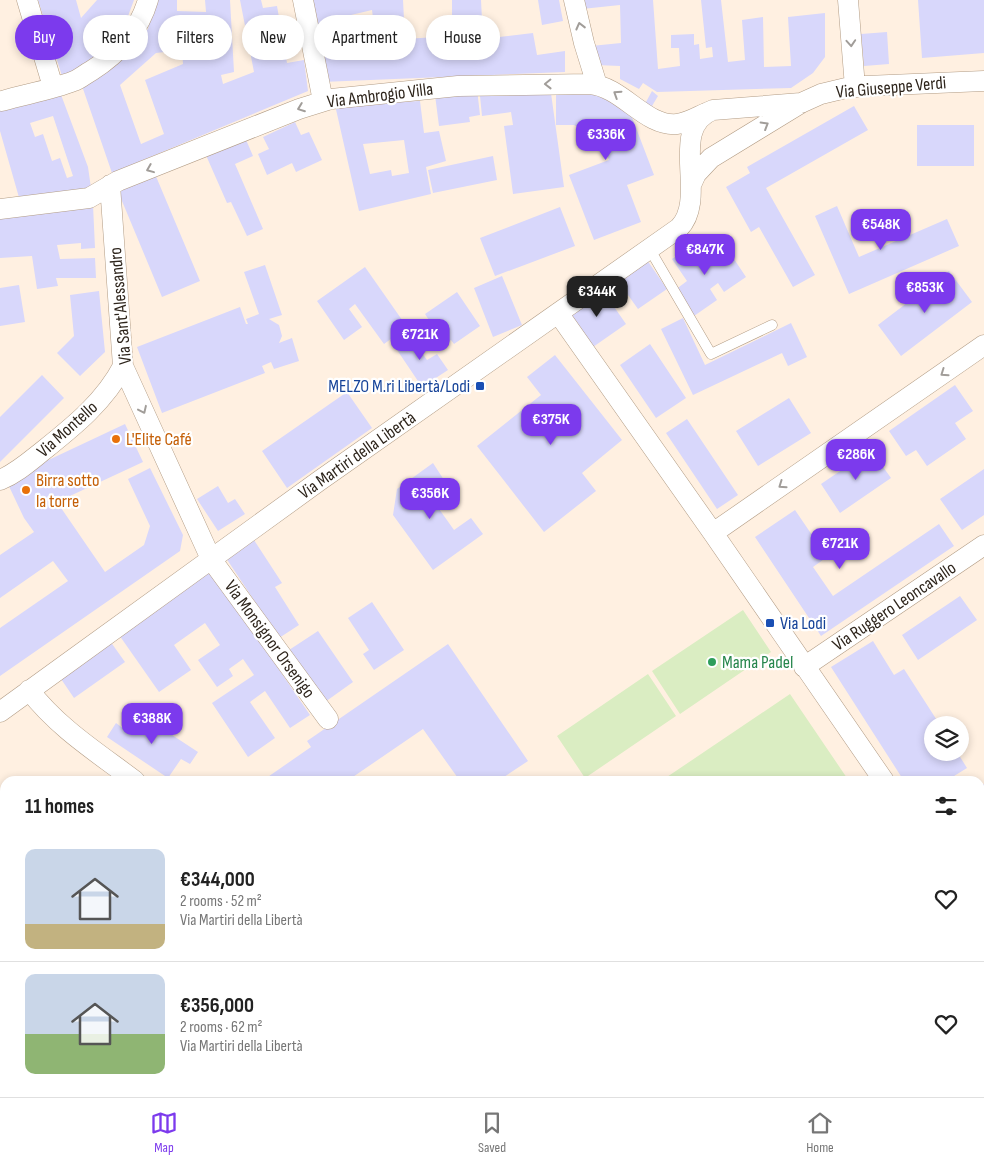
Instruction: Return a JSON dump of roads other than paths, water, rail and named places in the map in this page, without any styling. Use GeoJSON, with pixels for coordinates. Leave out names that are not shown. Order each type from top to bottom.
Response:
{"type":"FeatureCollection","features":[{"type":"Feature","properties":{"kind":"street"},"geometry":{"type":"LineString","coordinates":[[27,0],[52,87]]}},
{"type":"Feature","properties":{"kind":"street"},"geometry":{"type":"LineString","coordinates":[[2,101],[75,80],[98,66],[123,45],[142,19],[148,0]]}},
{"type":"Feature","properties":{"kind":"street"},"geometry":{"type":"LineString","coordinates":[[303,0],[323,101]]}},
{"type":"Feature","properties":{"kind":"street"},"geometry":{"type":"LineString","coordinates":[[574,0],[584,43],[597,84]]}},
{"type":"Feature","properties":{"kind":"street"},"geometry":{"type":"LineString","coordinates":[[848,0],[855,87]]}},
{"type":"Feature","properties":{"kind":"street","name":"Via Giuseppe Verdi"},"geometry":{"type":"LineString","coordinates":[[801,103],[830,92],[855,87],[984,81]]}},
{"type":"Feature","properties":{"kind":"street","name":"Via Ambrogio Villa"},"geometry":{"type":"LineString","coordinates":[[0,209],[89,198],[110,185],[299,109],[347,96],[458,86],[597,84],[612,90],[661,122],[676,124],[712,111],[801,103]]}},
{"type":"Feature","properties":{"kind":"street"},"geometry":{"type":"LineString","coordinates":[[691,185],[696,174],[704,164],[728,146],[737,137],[737,124],[729,113],[712,111],[699,124],[700,139],[705,145],[715,149],[722,149],[728,146],[801,103]]}},
{"type":"Feature","properties":{"kind":"street","name":"Via Martiri della Libertà"},"geometry":{"type":"LineString","coordinates":[[0,712],[211,559],[649,248],[675,232],[686,221],[690,209],[692,134],[698,122],[712,111]]}},
{"type":"Feature","properties":{"kind":"street","name":"Via Sant'Alessandro"},"geometry":{"type":"LineString","coordinates":[[110,185],[123,366],[211,559]]}},
{"type":"Feature","properties":{"kind":"street"},"geometry":{"type":"LineString","coordinates":[[558,313],[714,533],[880,776]]}},
{"type":"Feature","properties":{"kind":"street"},"geometry":{"type":"LineString","coordinates":[[714,533],[984,345]]}},
{"type":"Feature","properties":{"kind":"street","name":"Via Montello"},"geometry":{"type":"LineString","coordinates":[[0,480],[23,467],[83,417],[104,396],[123,366]]}},
{"type":"Feature","properties":{"kind":"street","name":"Via Ruggero Leoncavallo"},"geometry":{"type":"LineString","coordinates":[[804,667],[984,545]]}},
{"type":"Feature","properties":{"kind":"street","name":"Via Monsignor Orsenigo"},"geometry":{"type":"LineString","coordinates":[[211,559],[328,719]]}},
{"type":"Feature","properties":{"kind":"street"},"geometry":{"type":"LineString","coordinates":[[29,690],[46,711],[67,730],[128,776]]}},
{"type":"Feature","properties":{"kind":"lane"},"geometry":{"type":"LineString","coordinates":[[649,248],[712,354],[772,325]]}},
{"type":"Feature","properties":{"kind":"place","name":"MELZO M.ri Libertà/Lodi"},"geometry":{"type":"Point","coordinates":[480,386]}},
{"type":"Feature","properties":{"kind":"place","name":"L'Elite Café"},"geometry":{"type":"Point","coordinates":[116,439]}},
{"type":"Feature","properties":{"kind":"place","name":"Birra sotto la torre"},"geometry":{"type":"Point","coordinates":[26,490]}},
{"type":"Feature","properties":{"kind":"place","name":"Via Lodi"},"geometry":{"type":"Point","coordinates":[770,623]}},
{"type":"Feature","properties":{"kind":"place","name":"Mama Padel"},"geometry":{"type":"Point","coordinates":[712,662]}}]}
